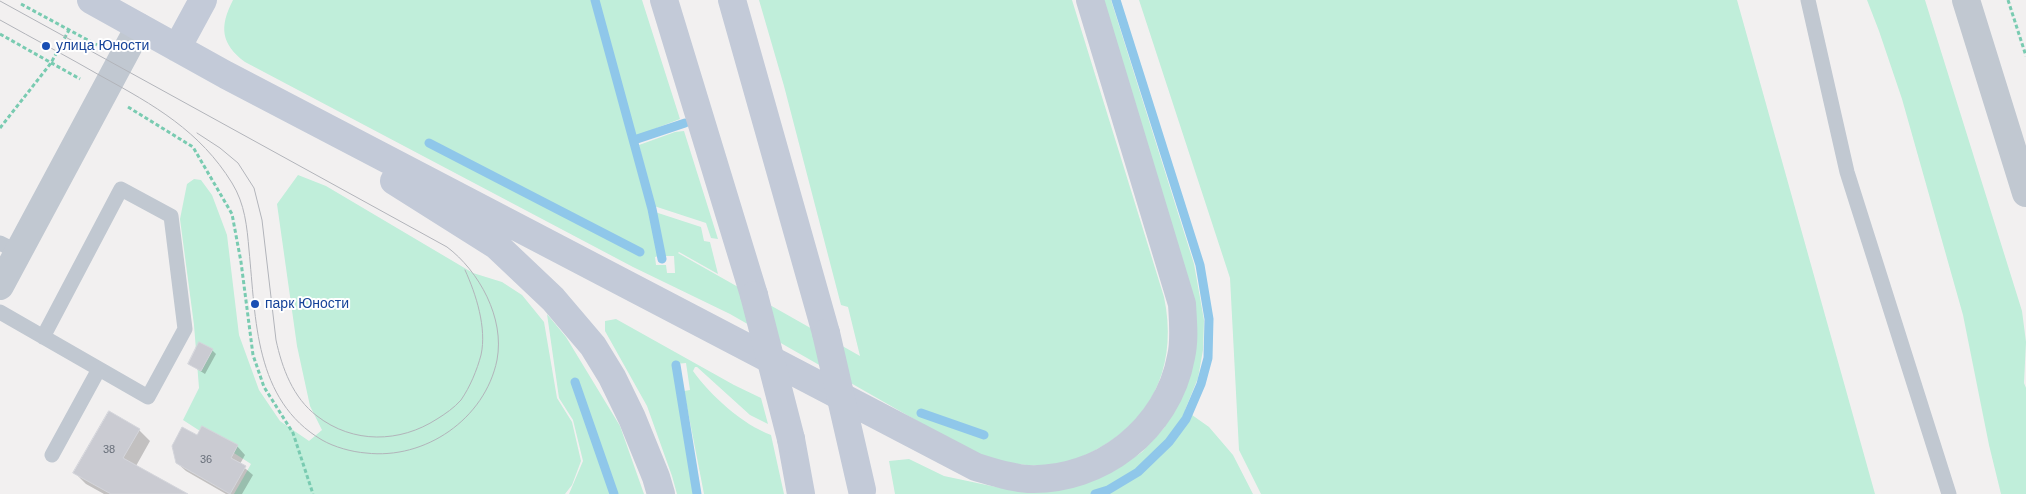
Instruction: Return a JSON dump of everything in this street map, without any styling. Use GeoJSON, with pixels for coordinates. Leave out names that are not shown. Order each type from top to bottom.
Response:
{"type":"FeatureCollection","features":[{"type":"Feature","properties":{"kind":"main road"},"geometry":{"type":"LineString","coordinates":[[91,0],[226,74],[976,467],[1001,475],[1028,479],[1054,478],[1080,472],[1105,461],[1127,447],[1146,428],[1162,407],[1174,383],[1181,357],[1184,331],[1182,304],[1090,0]]}},
{"type":"Feature","properties":{"kind":"main road"},"geometry":{"type":"LineString","coordinates":[[178,48],[203,0]]}},
{"type":"Feature","properties":{"kind":"main road"},"geometry":{"type":"LineString","coordinates":[[664,0],[754,295],[791,439],[801,494]]}},
{"type":"Feature","properties":{"kind":"main road"},"geometry":{"type":"LineString","coordinates":[[732,0],[826,333],[862,492]]}},
{"type":"Feature","properties":{"kind":"main road"},"geometry":{"type":"LineString","coordinates":[[226,74],[497,246],[553,299],[593,346],[612,377],[632,418],[661,494]]}},
{"type":"Feature","properties":{"kind":"street"},"geometry":{"type":"LineString","coordinates":[[1966,0],[2026,193]]}},
{"type":"Feature","properties":{"kind":"street"},"geometry":{"type":"LineString","coordinates":[[0,286],[9,248],[104,92],[139,27]]}},
{"type":"Feature","properties":{"kind":"lane"},"geometry":{"type":"LineString","coordinates":[[1808,0],[1847,172],[1949,494]]}},
{"type":"Feature","properties":{"kind":"lane"},"geometry":{"type":"LineString","coordinates":[[0,312],[43,337],[148,397],[185,329],[171,216],[121,189],[43,337]]}},
{"type":"Feature","properties":{"kind":"lane"},"geometry":{"type":"LineString","coordinates":[[52,455],[99,369]]}},
{"type":"Feature","properties":{"kind":"path"},"geometry":{"type":"LineString","coordinates":[[2008,0],[2026,56]]}},
{"type":"Feature","properties":{"kind":"path"},"geometry":{"type":"LineString","coordinates":[[21,4],[122,58]]}},
{"type":"Feature","properties":{"kind":"path"},"geometry":{"type":"LineString","coordinates":[[0,128],[51,63],[69,30]]}},
{"type":"Feature","properties":{"kind":"path"},"geometry":{"type":"LineString","coordinates":[[0,34],[104,92],[193,147],[232,214],[241,262],[253,354],[264,387],[294,433],[312,494]]}},
{"type":"Feature","properties":{"kind":"green space"},"geometry":{"type":"Polygon","coordinates":[[[233,0],[591,0],[651,212],[659,256],[655,257],[656,265],[666,265],[667,273],[675,273],[674,256],[663,256],[655,212],[701,227],[704,241],[710,242],[718,274],[678,253],[860,356],[848,307],[841,305],[784,86],[759,0],[1072,0],[1164,297],[1168,342],[1165,363],[1158,383],[1149,402],[1136,419],[1120,434],[1082,457],[1061,463],[1029,465],[1011,463],[975,454],[730,314],[633,267],[245,62],[231,49],[227,42],[224,27],[233,0]],[[426,140],[425,144],[641,255],[642,250],[426,140]]]}},
{"type":"Feature","properties":{"kind":"green space"},"geometry":{"type":"Polygon","coordinates":[[[598,0],[642,0],[680,119],[636,136],[598,0]]]}},
{"type":"Feature","properties":{"kind":"green space"},"geometry":{"type":"Polygon","coordinates":[[[1102,0],[1111,0],[1194,264],[1204,320],[1203,350],[1198,378],[1185,410],[1209,427],[1233,455],[1253,494],[895,494],[889,461],[909,459],[944,476],[996,487],[1041,491],[1112,472],[1142,452],[1164,428],[1178,404],[1190,372],[1102,0]]]}},
{"type":"Feature","properties":{"kind":"green space"},"geometry":{"type":"Polygon","coordinates":[[[1139,0],[1737,0],[1875,494],[1261,494],[1239,450],[1230,278],[1139,0]]]}},
{"type":"Feature","properties":{"kind":"green space"},"geometry":{"type":"Polygon","coordinates":[[[1867,0],[1925,0],[2022,311],[2026,342],[2024,383],[2026,388],[2026,494],[2001,494],[1989,445],[1963,315],[1902,99],[1867,0]]]}},
{"type":"Feature","properties":{"kind":"green space"},"geometry":{"type":"Polygon","coordinates":[[[684,131],[718,239],[711,238],[706,223],[654,206],[639,145],[675,132],[684,131]]]}},
{"type":"Feature","properties":{"kind":"green space"},"geometry":{"type":"Polygon","coordinates":[[[298,175],[326,186],[473,273],[502,282],[522,295],[544,322],[557,398],[572,422],[581,461],[572,485],[565,494],[234,494],[251,464],[183,420],[199,388],[194,325],[180,219],[187,184],[194,179],[201,180],[212,195],[227,235],[239,335],[259,390],[280,421],[309,441],[322,430],[310,406],[297,346],[277,204],[298,175]]]}},
{"type":"Feature","properties":{"kind":"green space"},"geometry":{"type":"Polygon","coordinates":[[[547,314],[566,337],[620,426],[644,494],[617,494],[576,380],[572,382],[612,494],[569,494],[583,461],[573,420],[559,398],[547,314]]]}},
{"type":"Feature","properties":{"kind":"green space"},"geometry":{"type":"Polygon","coordinates":[[[616,319],[734,385],[761,398],[768,424],[750,415],[697,367],[693,371],[709,390],[738,417],[771,435],[784,494],[704,494],[684,391],[690,390],[686,363],[675,364],[676,385],[696,494],[677,494],[647,406],[605,331],[605,321],[616,319]]]}},
{"type":"Feature","properties":{"kind":"building"},"geometry":{"type":"Polygon","coordinates":[[[199,342],[213,349],[201,371],[188,364],[199,342]]]}},
{"type":"Feature","properties":{"kind":"building"},"geometry":{"type":"Polygon","coordinates":[[[109,411],[140,429],[123,458],[188,494],[111,494],[73,473],[109,411]]]}},
{"type":"Feature","properties":{"kind":"building"},"geometry":{"type":"Polygon","coordinates":[[[202,426],[238,445],[231,458],[246,466],[230,494],[176,463],[172,446],[182,427],[197,435],[202,426]]]}},
{"type":"Feature","properties":{"kind":"waterway"},"geometry":{"type":"LineString","coordinates":[[595,0],[652,209],[662,259]]}},
{"type":"Feature","properties":{"kind":"waterway"},"geometry":{"type":"LineString","coordinates":[[1095,494],[1108,490],[1138,472],[1169,442],[1186,419],[1201,384],[1208,358],[1209,319],[1200,265],[1116,0]]}},
{"type":"Feature","properties":{"kind":"waterway"},"geometry":{"type":"LineString","coordinates":[[634,140],[685,123]]}},
{"type":"Feature","properties":{"kind":"waterway"},"geometry":{"type":"LineString","coordinates":[[429,143],[640,252]]}},
{"type":"Feature","properties":{"kind":"waterway"},"geometry":{"type":"LineString","coordinates":[[676,365],[697,494]]}},
{"type":"Feature","properties":{"kind":"waterway"},"geometry":{"type":"LineString","coordinates":[[575,382],[614,494]]}},
{"type":"Feature","properties":{"kind":"waterway"},"geometry":{"type":"LineString","coordinates":[[921,413],[984,435]]}},
{"type":"Feature","properties":{"kind":"tram line"},"geometry":{"type":"LineString","coordinates":[[0,1],[447,247],[459,257],[479,282],[493,312],[497,328],[497,360],[490,381],[480,400],[466,417],[449,431],[430,442],[410,450],[388,453],[361,452],[338,447],[322,440],[300,423],[283,403],[271,380],[263,356],[257,330],[245,216],[240,199],[232,183],[219,165],[190,134],[157,109],[0,20]]}},
{"type":"Feature","properties":{"kind":"tram line"},"geometry":{"type":"LineString","coordinates":[[197,133],[238,163],[254,188],[262,220],[276,340],[285,372],[301,400],[317,416],[331,425],[361,436],[377,437],[408,433],[437,419],[461,400],[481,355],[483,334],[479,311],[465,270]]}},
{"type":"Feature","properties":{"kind":"place","name":"улица Юности"},"geometry":{"type":"Point","coordinates":[46,46]}},
{"type":"Feature","properties":{"kind":"place","name":"парк Юности"},"geometry":{"type":"Point","coordinates":[255,304]}}]}
